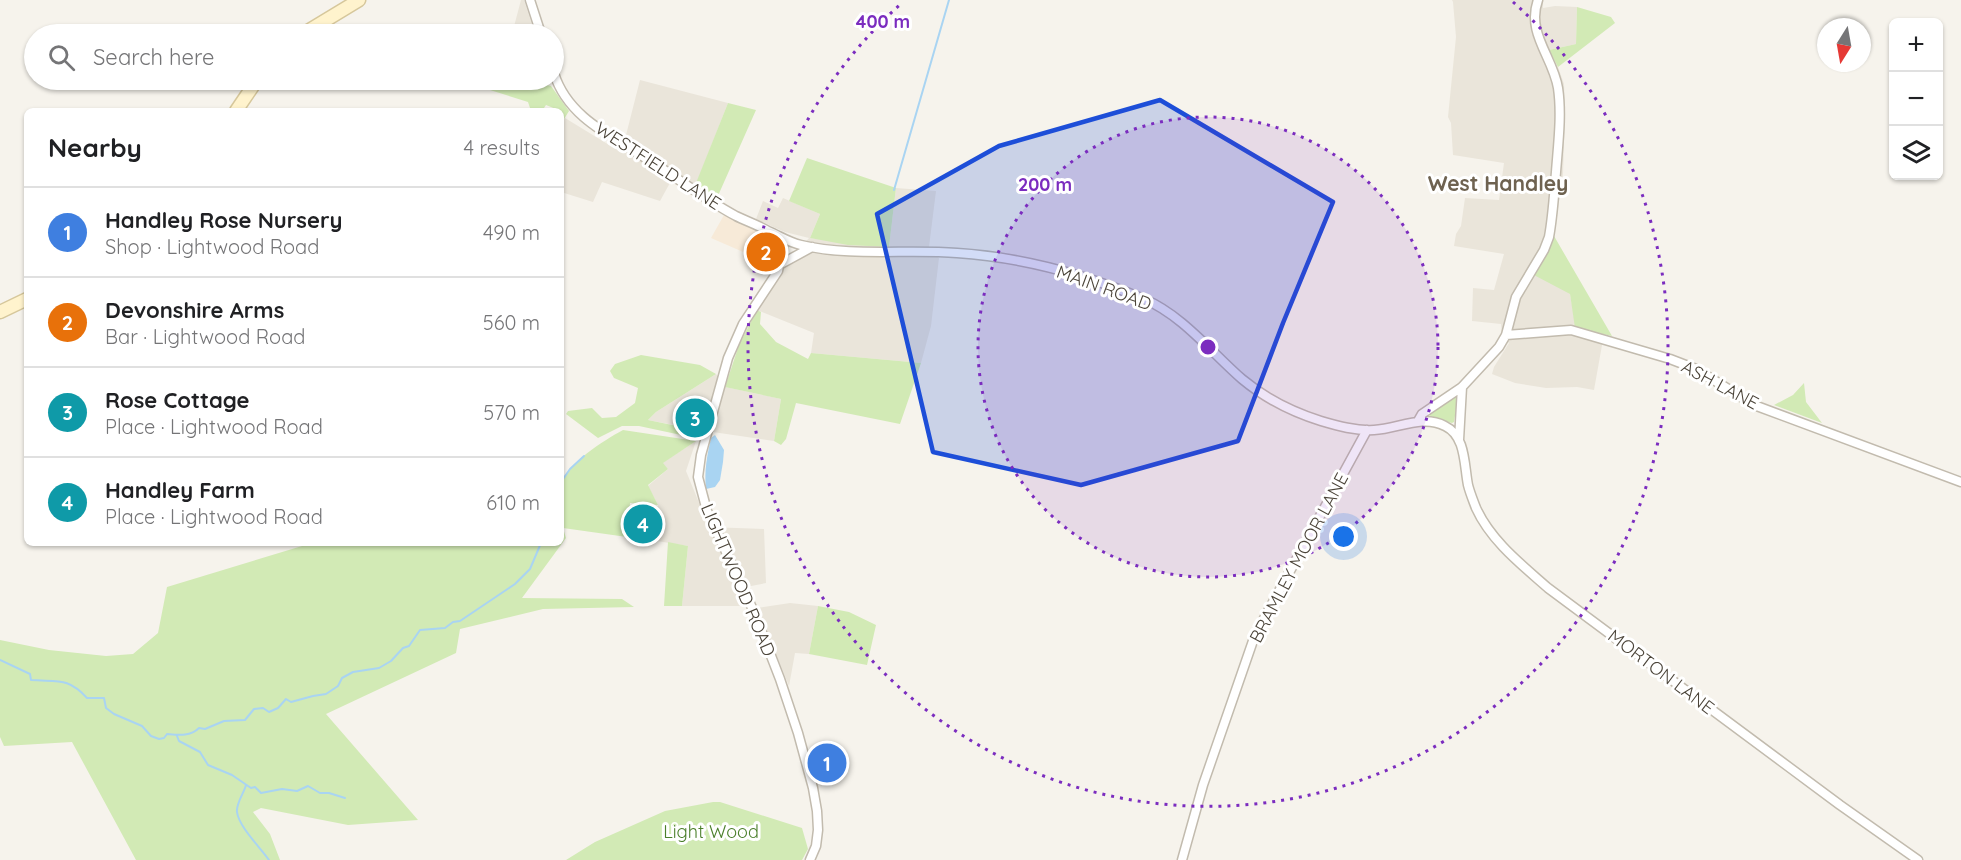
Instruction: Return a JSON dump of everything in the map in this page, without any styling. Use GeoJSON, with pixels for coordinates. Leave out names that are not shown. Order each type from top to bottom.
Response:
{"type":"FeatureCollection","features":[{"type":"Feature","properties":{"kind":"main road"},"geometry":{"type":"LineString","coordinates":[[319,24],[359,0]]}},
{"type":"Feature","properties":{"kind":"main road"},"geometry":{"type":"LineString","coordinates":[[238,108],[250,90]]}},
{"type":"Feature","properties":{"kind":"main road"},"geometry":{"type":"LineString","coordinates":[[0,312],[24,300]]}},
{"type":"Feature","properties":{"kind":"street"},"geometry":{"type":"LineString","coordinates":[[530,0],[538,24]]}},
{"type":"Feature","properties":{"kind":"street","name":"MAIN ROAD"},"geometry":{"type":"LineString","coordinates":[[781,239],[813,247],[843,250],[955,252],[990,256],[1053,269],[1148,301],[1175,318],[1243,380],[1275,403],[1297,413],[1323,422],[1367,430],[1385,429],[1418,421],[1422,414],[1462,387],[1499,347],[1506,335],[1516,297],[1544,250],[1549,237],[1558,150],[1558,91],[1556,78],[1535,29],[1534,17],[1538,0]]}},
{"type":"Feature","properties":{"kind":"street","name":"WESTFIELD LANE"},"geometry":{"type":"LineString","coordinates":[[561,90],[574,110],[601,130],[723,208],[781,239]]}},
{"type":"Feature","properties":{"kind":"street"},"geometry":{"type":"LineString","coordinates":[[781,239],[783,246],[781,264]]}},
{"type":"Feature","properties":{"kind":"street"},"geometry":{"type":"LineString","coordinates":[[781,264],[813,247]]}},
{"type":"Feature","properties":{"kind":"street","name":"LIGHTWOOD ROAD"},"geometry":{"type":"LineString","coordinates":[[781,264],[743,324],[728,358],[701,454],[698,477],[707,511],[754,612],[798,733],[817,811],[816,846],[810,860]]}},
{"type":"Feature","properties":{"kind":"street","name":"ASH LANE"},"geometry":{"type":"LineString","coordinates":[[1506,335],[1571,330],[1670,359],[1696,369],[1754,405],[1961,482]]}},
{"type":"Feature","properties":{"kind":"street","name":"MORTON LANE"},"geometry":{"type":"LineString","coordinates":[[1462,387],[1459,441],[1468,488],[1491,532],[1514,558],[1548,588],[1918,860]]}},
{"type":"Feature","properties":{"kind":"street"},"geometry":{"type":"LineString","coordinates":[[1418,421],[1443,424],[1452,430],[1459,441]]}},
{"type":"Feature","properties":{"kind":"street","name":"BRAMLEY MOOR LANE"},"geometry":{"type":"LineString","coordinates":[[1182,860],[1203,785],[1255,635],[1367,430]]}},
{"type":"Feature","properties":{"kind":"highlighted area"},"geometry":{"type":"Polygon","coordinates":[[[1160,100],[1333,202],[1238,441],[1081,485],[933,452],[877,214],[999,146],[1160,100]]]}},
{"type":"Feature","properties":{"kind":"shaded area"},"geometry":{"type":"Polygon","coordinates":[[[521,0],[524,0],[532,24],[515,24],[521,0]]]}},
{"type":"Feature","properties":{"kind":"shaded area"},"geometry":{"type":"Polygon","coordinates":[[[1452,0],[1543,0],[1543,8],[1577,7],[1576,44],[1549,50],[1564,84],[1565,110],[1563,174],[1554,236],[1550,247],[1570,294],[1576,328],[1604,334],[1594,390],[1577,387],[1546,388],[1515,383],[1492,374],[1509,343],[1502,336],[1501,324],[1472,321],[1473,288],[1494,290],[1504,254],[1454,246],[1456,234],[1461,226],[1465,198],[1499,200],[1504,163],[1453,155],[1451,123],[1448,117],[1456,37],[1452,0]]]}},
{"type":"Feature","properties":{"kind":"shaded area"},"geometry":{"type":"Polygon","coordinates":[[[640,80],[728,103],[692,195],[671,181],[660,201],[602,182],[593,202],[564,193],[565,118],[619,151],[625,139],[640,80]]]}},
{"type":"Feature","properties":{"kind":"shaded area"},"geometry":{"type":"Polygon","coordinates":[[[896,188],[936,191],[929,247],[939,258],[931,326],[921,363],[811,353],[814,333],[757,310],[784,267],[809,238],[785,232],[756,219],[763,201],[778,208],[783,198],[820,214],[810,238],[889,247],[896,188]]]}},
{"type":"Feature","properties":{"kind":"shaded area"},"geometry":{"type":"Polygon","coordinates":[[[724,215],[767,234],[775,241],[779,253],[773,265],[711,238],[724,215]]]}},
{"type":"Feature","properties":{"kind":"shaded area"},"geometry":{"type":"Polygon","coordinates":[[[716,374],[726,387],[781,399],[774,441],[648,420],[656,412],[716,374]]]}},
{"type":"Feature","properties":{"kind":"shaded area"},"geometry":{"type":"Polygon","coordinates":[[[696,441],[686,471],[709,527],[764,529],[766,583],[736,589],[743,606],[682,606],[688,546],[657,541],[658,505],[648,486],[668,469],[662,463],[696,441]]]}},
{"type":"Feature","properties":{"kind":"shaded area"},"geometry":{"type":"Polygon","coordinates":[[[790,603],[818,606],[809,654],[795,653],[789,686],[757,608],[790,603]]]}},
{"type":"Feature","properties":{"kind":"green space"},"geometry":{"type":"Polygon","coordinates":[[[1577,7],[1611,17],[1615,23],[1558,67],[1549,50],[1576,44],[1577,7]]]}},
{"type":"Feature","properties":{"kind":"green space"},"geometry":{"type":"Polygon","coordinates":[[[490,90],[554,90],[569,111],[564,119],[564,108],[546,105],[544,108],[530,108],[528,102],[490,90]]]}},
{"type":"Feature","properties":{"kind":"green space"},"geometry":{"type":"Polygon","coordinates":[[[728,103],[756,110],[717,198],[696,183],[728,103]]]}},
{"type":"Feature","properties":{"kind":"green space"},"geometry":{"type":"Polygon","coordinates":[[[807,158],[896,188],[889,247],[848,245],[810,238],[820,214],[789,201],[807,158]]]}},
{"type":"Feature","properties":{"kind":"green space"},"geometry":{"type":"Polygon","coordinates":[[[1554,236],[1612,336],[1575,328],[1570,294],[1532,274],[1550,247],[1554,236]]]}},
{"type":"Feature","properties":{"kind":"green space"},"geometry":{"type":"Polygon","coordinates":[[[757,310],[761,312],[760,324],[776,342],[808,359],[811,353],[921,363],[900,424],[796,403],[786,439],[781,445],[774,441],[781,399],[725,387],[739,345],[757,310]]]}},
{"type":"Feature","properties":{"kind":"green space"},"geometry":{"type":"Polygon","coordinates":[[[641,355],[700,365],[716,374],[656,412],[648,420],[682,427],[681,435],[639,426],[622,426],[598,438],[566,414],[568,411],[592,408],[602,418],[616,417],[635,403],[638,388],[614,378],[610,371],[615,364],[641,355]]]}},
{"type":"Feature","properties":{"kind":"green space"},"geometry":{"type":"Polygon","coordinates":[[[1804,383],[1806,402],[1822,423],[1774,405],[1793,395],[1804,383]]]}},
{"type":"Feature","properties":{"kind":"green space"},"geometry":{"type":"Polygon","coordinates":[[[1455,396],[1458,397],[1454,422],[1430,416],[1430,414],[1455,396]]]}},
{"type":"Feature","properties":{"kind":"green space"},"geometry":{"type":"Polygon","coordinates":[[[623,430],[696,441],[663,463],[668,469],[648,485],[658,505],[630,503],[627,537],[564,528],[565,477],[578,461],[623,430]]]}},
{"type":"Feature","properties":{"kind":"green space"},"geometry":{"type":"Polygon","coordinates":[[[668,542],[688,546],[682,606],[664,606],[668,542]]]}},
{"type":"Feature","properties":{"kind":"green space"},"geometry":{"type":"Polygon","coordinates":[[[302,546],[560,546],[522,598],[622,599],[634,607],[543,609],[460,629],[456,653],[326,714],[418,820],[348,825],[261,808],[253,812],[270,834],[280,860],[136,860],[72,742],[4,746],[0,737],[0,640],[49,650],[106,656],[133,654],[158,633],[167,587],[302,546]]]}},
{"type":"Feature","properties":{"kind":"green space"},"geometry":{"type":"Polygon","coordinates":[[[818,606],[849,612],[876,625],[867,665],[809,654],[818,606]]]}},
{"type":"Feature","properties":{"kind":"green space","name":"Light Wood"},"geometry":{"type":"Polygon","coordinates":[[[720,802],[802,828],[808,849],[802,860],[566,860],[595,842],[665,811],[720,802]]]}},
{"type":"Feature","properties":{"kind":"water"},"geometry":{"type":"Polygon","coordinates":[[[715,435],[724,450],[720,480],[715,487],[706,489],[707,457],[711,438],[715,435]]]}},
{"type":"Feature","properties":{"kind":"waterway"},"geometry":{"type":"LineString","coordinates":[[894,190],[949,0]]}},
{"type":"Feature","properties":{"kind":"waterway"},"geometry":{"type":"LineString","coordinates":[[564,478],[584,456]]}},
{"type":"Feature","properties":{"kind":"waterway"},"geometry":{"type":"LineString","coordinates":[[0,660],[30,674],[31,680],[62,682],[74,687],[87,698],[104,698],[106,708],[142,726],[151,736],[159,739],[164,738],[167,734],[188,734],[199,728],[205,729],[224,721],[245,720],[254,709],[263,708],[269,712],[278,708],[286,699],[291,702],[326,694],[338,686],[342,678],[353,672],[379,668],[391,661],[403,648],[409,646],[420,630],[445,628],[453,622],[460,621],[515,584],[530,569],[540,546]]}},
{"type":"Feature","properties":{"kind":"waterway"},"geometry":{"type":"LineString","coordinates":[[177,736],[179,741],[200,752],[208,765],[232,775],[251,788],[255,787],[261,793],[282,789],[297,791],[308,786],[320,793],[345,798]]}},
{"type":"Feature","properties":{"kind":"waterway"},"geometry":{"type":"LineString","coordinates":[[246,785],[237,812],[246,830],[269,860]]}},
{"type":"Feature","properties":{"kind":"place","name":"Devonshire Arms"},"geometry":{"type":"Point","coordinates":[766,252]}},
{"type":"Feature","properties":{"kind":"place","name":"Rose Cottage"},"geometry":{"type":"Point","coordinates":[695,418]}},
{"type":"Feature","properties":{"kind":"place","name":"Handley Farm"},"geometry":{"type":"Point","coordinates":[643,524]}},
{"type":"Feature","properties":{"kind":"place","name":"Handley Rose Nursery"},"geometry":{"type":"Point","coordinates":[827,763]}},
{"type":"Feature","properties":{"kind":"district","name":"West Handley"},"geometry":{"type":"Point","coordinates":[1498,184]}}]}
